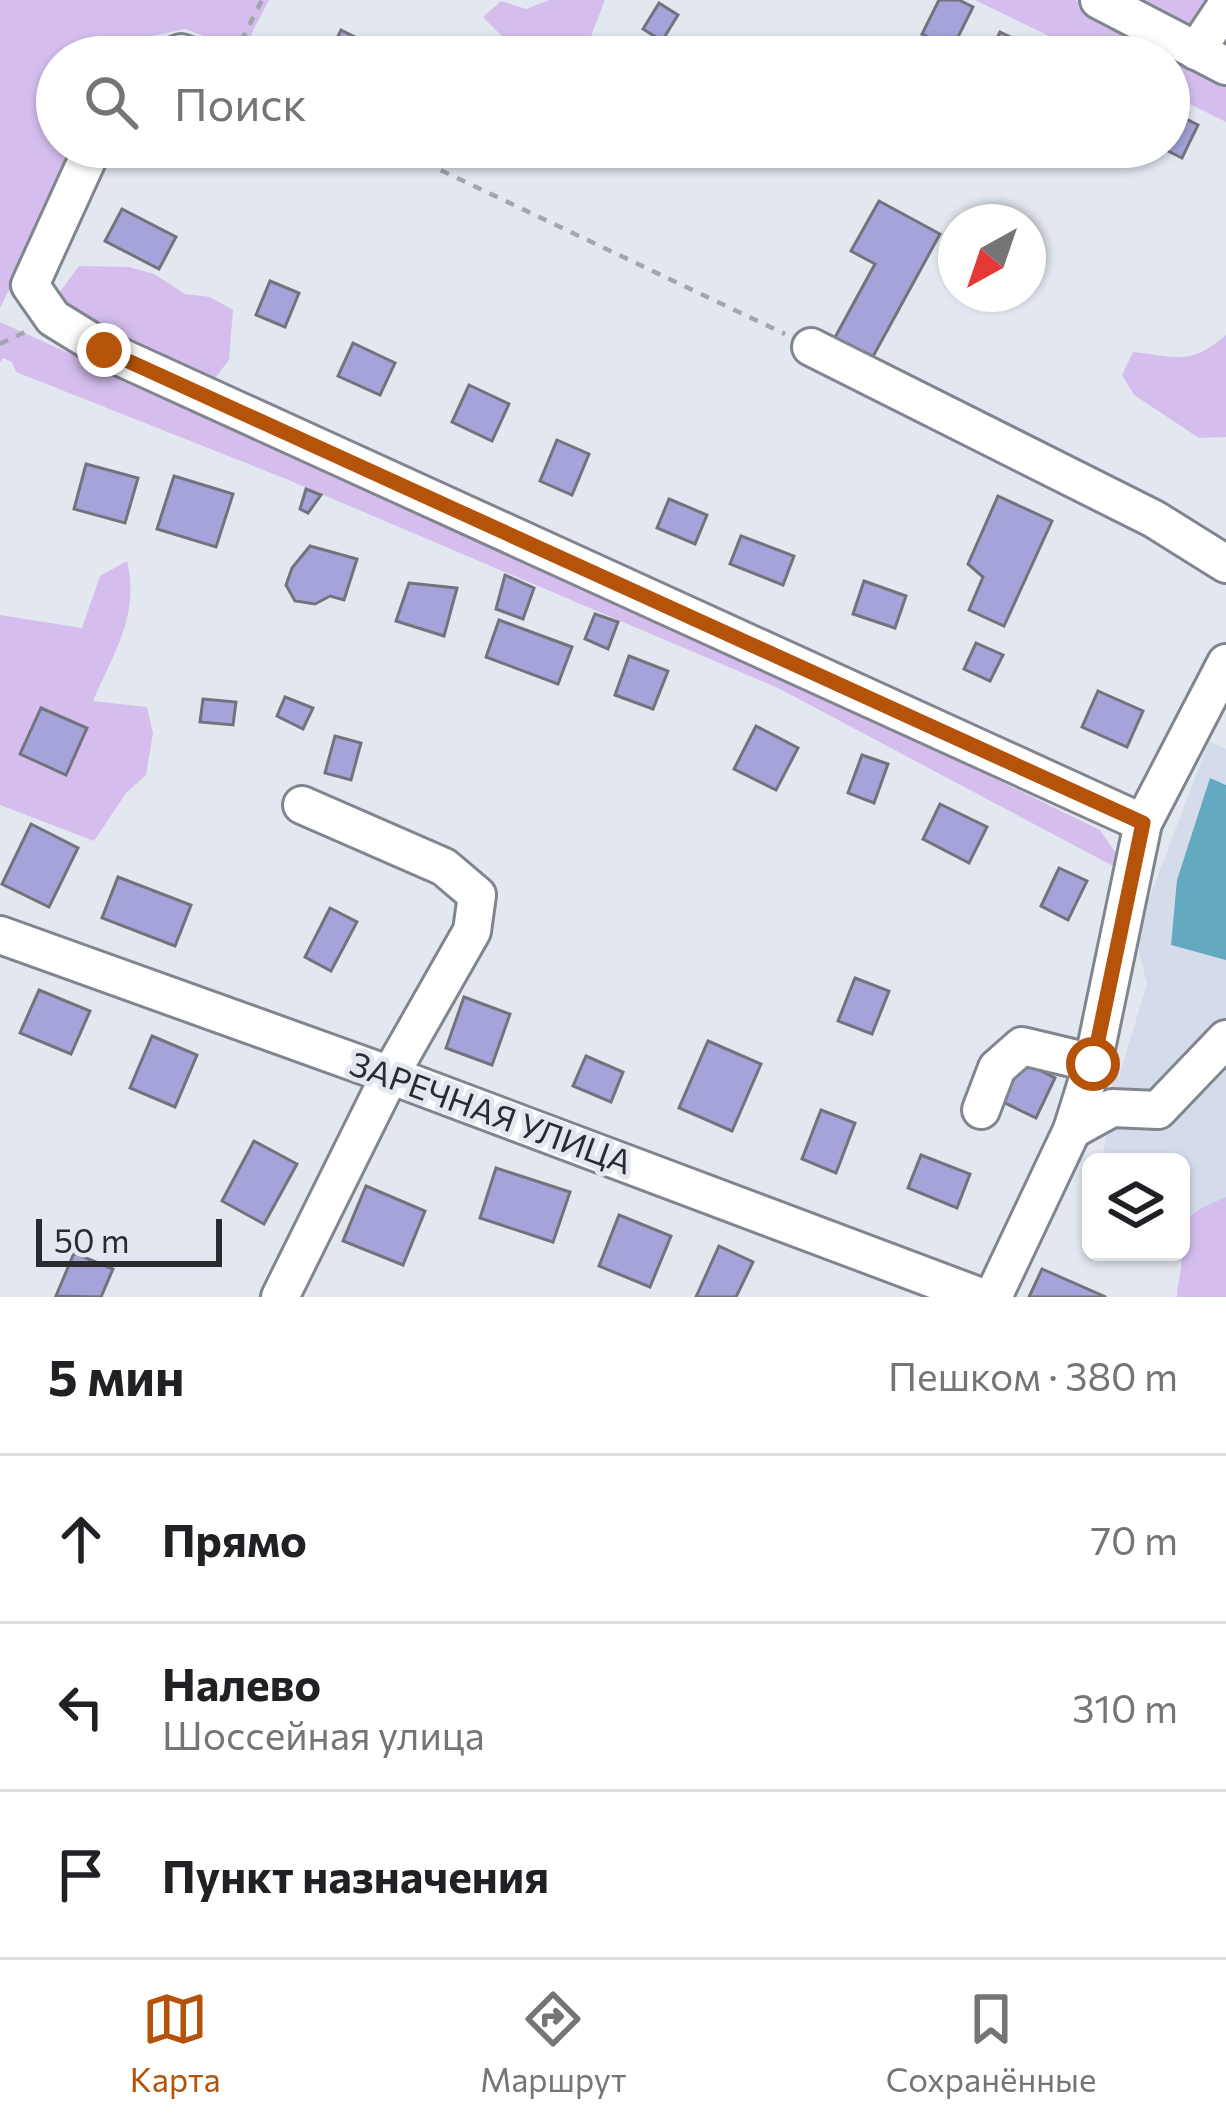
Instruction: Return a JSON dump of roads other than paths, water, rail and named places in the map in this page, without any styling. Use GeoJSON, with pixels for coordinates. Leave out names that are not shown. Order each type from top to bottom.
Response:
{"type":"FeatureCollection","features":[{"type":"Feature","properties":{"kind":"street"},"geometry":{"type":"LineString","coordinates":[[1099,0],[1169,36]]}},
{"type":"Feature","properties":{"kind":"street"},"geometry":{"type":"LineString","coordinates":[[1211,58],[1226,6]]}},
{"type":"Feature","properties":{"kind":"street"},"geometry":{"type":"LineString","coordinates":[[83,168],[30,285],[53,318],[104,350],[1143,823]]}},
{"type":"Feature","properties":{"kind":"street"},"geometry":{"type":"LineString","coordinates":[[812,347],[1154,519],[1226,564]]}},
{"type":"Feature","properties":{"kind":"street"},"geometry":{"type":"LineString","coordinates":[[993,1297],[1072,1130],[1093,1064],[1143,823],[1213,722],[1226,663]]}},
{"type":"Feature","properties":{"kind":"street"},"geometry":{"type":"LineString","coordinates":[[280,1297],[390,1075],[472,931],[477,895],[444,867],[302,805]]}},
{"type":"Feature","properties":{"kind":"street","name":"ЗАРЕЧНАЯ УЛИЦА"},"geometry":{"type":"LineString","coordinates":[[0,935],[390,1075],[981,1297]]}},
{"type":"Feature","properties":{"kind":"street"},"geometry":{"type":"LineString","coordinates":[[1072,1130],[1112,1108],[1158,1110],[1226,1039]]}},
{"type":"Feature","properties":{"kind":"street"},"geometry":{"type":"LineString","coordinates":[[982,1110],[997,1068],[1022,1046],[1093,1064]]}},
{"type":"Feature","properties":{"kind":"water"},"geometry":{"type":"Polygon","coordinates":[[[1210,778],[1226,785],[1226,960],[1171,945],[1177,880],[1210,778]]]}}]}
